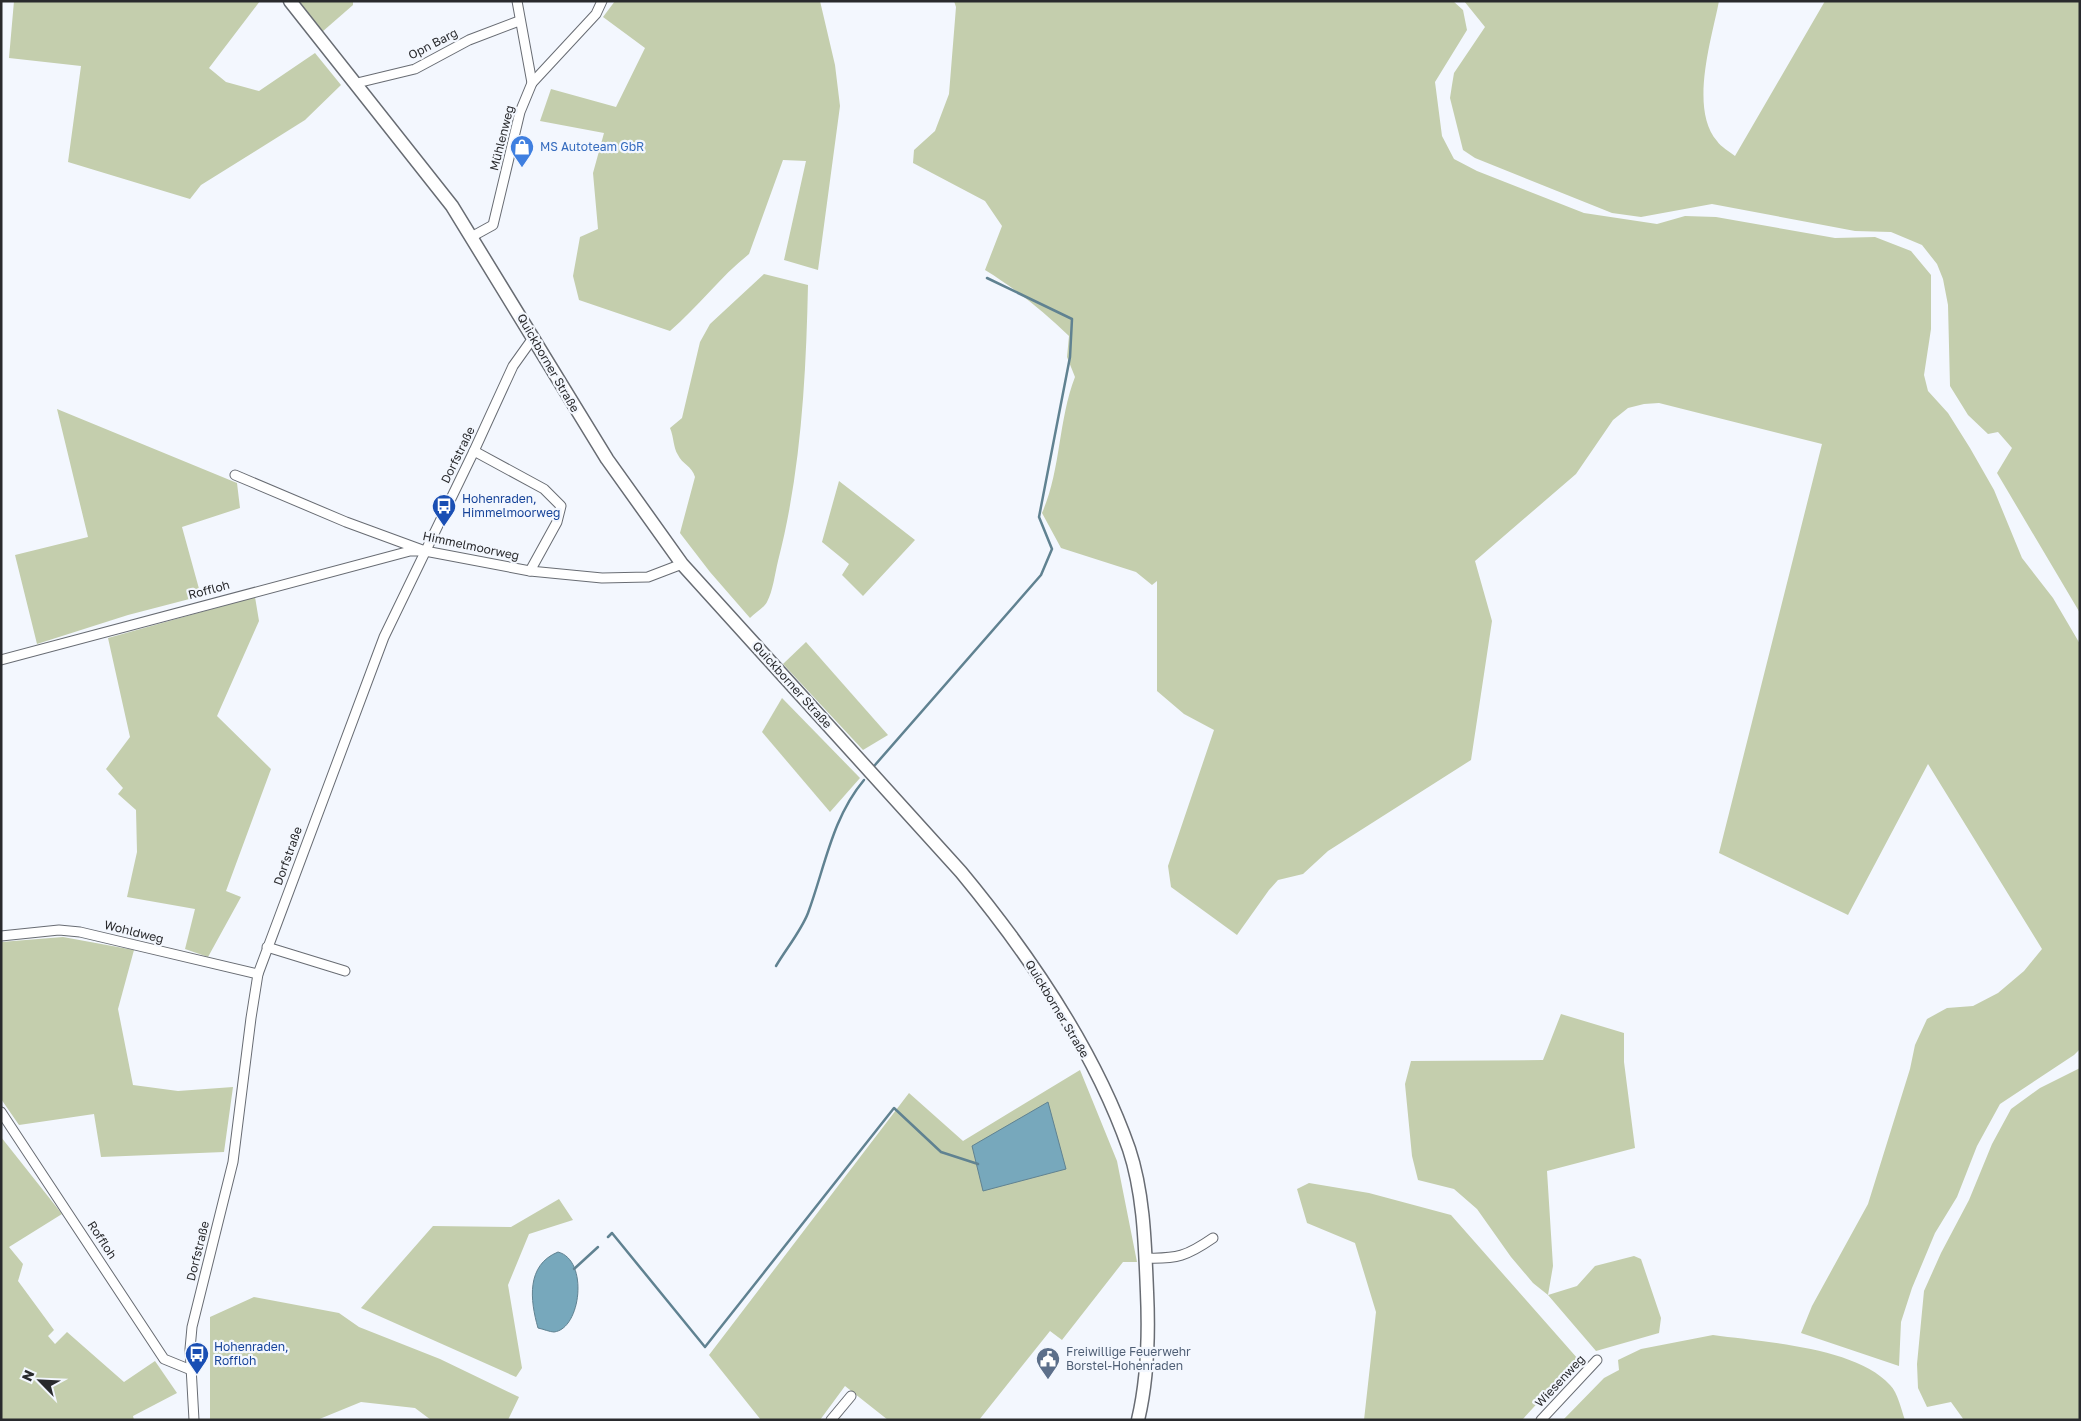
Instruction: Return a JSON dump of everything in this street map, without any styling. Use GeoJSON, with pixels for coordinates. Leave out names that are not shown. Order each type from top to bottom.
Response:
{"type":"FeatureCollection","features":[{"type":"Feature","properties":{"kind":"main road","name":"Quickborner Straße"},"geometry":{"type":"LineString","coordinates":[[290,1],[357,83],[473,236],[607,460],[682,564],[954,865],[1000,920],[1046,986],[1104,1093],[1129,1150],[1141,1204],[1146,1258],[1149,1336],[1143,1401],[1138,1420]]}},
{"type":"Feature","properties":{"kind":"street"},"geometry":{"type":"LineString","coordinates":[[517,1],[532,83]]}},
{"type":"Feature","properties":{"kind":"street","name":"Mühlenweg"},"geometry":{"type":"LineString","coordinates":[[473,236],[493,225],[520,112],[532,83],[596,14],[602,1]]}},
{"type":"Feature","properties":{"kind":"street","name":"Opn Barg"},"geometry":{"type":"LineString","coordinates":[[357,83],[416,69],[469,40],[519,20]]}},
{"type":"Feature","properties":{"kind":"street","name":"Dorfstraße"},"geometry":{"type":"LineString","coordinates":[[194,1420],[191,1370],[192,1327],[233,1162],[258,974],[384,637],[513,366],[533,338]]}},
{"type":"Feature","properties":{"kind":"street"},"geometry":{"type":"LineString","coordinates":[[474,451],[544,488],[561,506],[557,522],[530,571]]}},
{"type":"Feature","properties":{"kind":"street","name":"Himmelmoorweg"},"geometry":{"type":"LineString","coordinates":[[235,475],[346,522],[425,551],[530,571],[602,578],[648,577],[682,564]]}},
{"type":"Feature","properties":{"kind":"street","name":"Roffloh"},"geometry":{"type":"LineString","coordinates":[[1,660],[400,553],[425,551]]}},
{"type":"Feature","properties":{"kind":"street","name":"Wohldweg"},"geometry":{"type":"LineString","coordinates":[[1,936],[59,930],[80,932],[258,974]]}},
{"type":"Feature","properties":{"kind":"street"},"geometry":{"type":"LineString","coordinates":[[267,946],[345,970]]}},
{"type":"Feature","properties":{"kind":"street","name":"Roffloh"},"geometry":{"type":"LineString","coordinates":[[1,1112],[164,1359],[191,1370]]}},
{"type":"Feature","properties":{"kind":"street"},"geometry":{"type":"LineString","coordinates":[[1146,1258],[1178,1257],[1197,1249],[1214,1238]]}},
{"type":"Feature","properties":{"kind":"street","name":"Wiesenweg"},"geometry":{"type":"LineString","coordinates":[[1541,1420],[1597,1360]]}},
{"type":"Feature","properties":{"kind":"street"},"geometry":{"type":"LineString","coordinates":[[831,1420],[851,1396]]}},
{"type":"Feature","properties":{"kind":"green space"},"geometry":{"type":"Polygon","coordinates":[[[14,1],[260,1],[209,68],[226,82],[259,91],[315,53],[341,85],[305,120],[201,185],[190,199],[68,162],[81,66],[9,58],[14,1]]]}},
{"type":"Feature","properties":{"kind":"green space"},"geometry":{"type":"Polygon","coordinates":[[[297,1],[353,1],[353,5],[322,32],[297,1]]]}},
{"type":"Feature","properties":{"kind":"green space"},"geometry":{"type":"Polygon","coordinates":[[[615,1],[820,1],[835,65],[840,106],[818,270],[784,260],[806,161],[783,160],[749,254],[728,272],[670,331],[579,300],[573,276],[580,237],[598,229],[593,173],[604,133],[540,121],[551,89],[616,107],[645,48],[603,17],[615,1]]]}},
{"type":"Feature","properties":{"kind":"green space"},"geometry":{"type":"Polygon","coordinates":[[[954,1],[1453,1],[1463,10],[1467,30],[1435,82],[1442,136],[1454,159],[1477,171],[1584,213],[1657,224],[1685,216],[1716,217],[1835,238],[1875,237],[1911,251],[1931,275],[1931,329],[1924,375],[1928,391],[1948,413],[1970,448],[1994,490],[2022,558],[2053,598],[2080,644],[2080,1049],[2074,1055],[2000,1104],[1977,1146],[1957,1197],[1935,1233],[1912,1288],[1901,1322],[1899,1366],[1801,1333],[1812,1306],[1868,1204],[1910,1069],[1915,1045],[1927,1019],[1947,1008],[1973,1006],[1998,993],[2024,971],[2042,949],[1928,764],[1848,915],[1719,853],[1822,444],[1659,403],[1628,408],[1613,420],[1576,474],[1475,561],[1492,621],[1471,760],[1328,851],[1303,874],[1278,880],[1237,935],[1171,887],[1168,866],[1214,730],[1184,714],[1157,691],[1157,581],[1152,585],[1136,572],[1061,548],[1042,513],[1053,480],[1065,411],[1075,377],[1067,357],[1069,336],[1029,301],[985,270],[1002,226],[985,201],[913,163],[914,150],[935,131],[949,94],[956,7],[954,1]]]}},
{"type":"Feature","properties":{"kind":"green space"},"geometry":{"type":"Polygon","coordinates":[[[1464,1],[1719,1],[1708,53],[1703,92],[1709,127],[1717,141],[1735,156],[1825,1],[2080,1],[2080,613],[1997,473],[2012,448],[1998,432],[1988,434],[1968,415],[1950,386],[1948,305],[1943,279],[1937,264],[1922,245],[1891,232],[1855,231],[1712,204],[1641,217],[1612,213],[1475,158],[1463,150],[1450,98],[1454,73],[1485,27],[1464,1]]]}},
{"type":"Feature","properties":{"kind":"green space"},"geometry":{"type":"Polygon","coordinates":[[[764,274],[808,285],[806,354],[797,459],[786,527],[769,598],[764,606],[750,618],[710,572],[680,533],[695,477],[692,470],[676,452],[670,428],[682,418],[700,342],[710,324],[764,274]]]}},
{"type":"Feature","properties":{"kind":"green space"},"geometry":{"type":"Polygon","coordinates":[[[57,409],[237,483],[240,508],[182,527],[201,596],[128,615],[37,644],[15,555],[88,537],[57,409]]]}},
{"type":"Feature","properties":{"kind":"green space"},"geometry":{"type":"Polygon","coordinates":[[[839,481],[915,540],[863,596],[842,575],[849,564],[822,542],[839,481]]]}},
{"type":"Feature","properties":{"kind":"green space"},"geometry":{"type":"Polygon","coordinates":[[[255,597],[259,621],[217,716],[271,769],[226,891],[241,897],[208,957],[185,949],[195,909],[127,897],[137,852],[136,810],[118,794],[123,788],[106,769],[130,737],[108,638],[255,597]]]}},
{"type":"Feature","properties":{"kind":"green space"},"geometry":{"type":"Polygon","coordinates":[[[806,642],[888,735],[863,750],[783,664],[806,642]]]}},
{"type":"Feature","properties":{"kind":"green space"},"geometry":{"type":"Polygon","coordinates":[[[782,698],[860,778],[830,812],[762,732],[782,698]]]}},
{"type":"Feature","properties":{"kind":"green space"},"geometry":{"type":"Polygon","coordinates":[[[63,937],[134,950],[118,1009],[133,1085],[178,1091],[233,1087],[224,1152],[101,1157],[94,1114],[19,1125],[1,1099],[1,942],[63,937]]]}},
{"type":"Feature","properties":{"kind":"green space"},"geometry":{"type":"Polygon","coordinates":[[[1561,1014],[1624,1033],[1624,1062],[1635,1148],[1547,1171],[1553,1266],[1548,1295],[1533,1283],[1511,1257],[1477,1209],[1454,1189],[1418,1180],[1412,1156],[1405,1084],[1411,1061],[1543,1060],[1561,1014]]]}},
{"type":"Feature","properties":{"kind":"green space"},"geometry":{"type":"Polygon","coordinates":[[[2080,1068],[2080,1420],[1964,1420],[1951,1402],[1927,1407],[1918,1388],[1917,1364],[1924,1291],[1941,1253],[1969,1200],[1992,1144],[2011,1109],[2040,1088],[2080,1068]]]}},
{"type":"Feature","properties":{"kind":"green space"},"geometry":{"type":"Polygon","coordinates":[[[1080,1070],[1117,1161],[1137,1262],[1123,1262],[1062,1340],[1050,1331],[979,1420],[888,1420],[845,1386],[820,1420],[761,1420],[709,1355],[909,1093],[963,1141],[1080,1070]]]}},
{"type":"Feature","properties":{"kind":"green space"},"geometry":{"type":"Polygon","coordinates":[[[1,1137],[62,1214],[9,1247],[23,1264],[18,1281],[54,1330],[48,1336],[55,1344],[67,1332],[124,1382],[155,1361],[177,1393],[133,1416],[134,1420],[1,1420],[1,1137]]]}},
{"type":"Feature","properties":{"kind":"green space"},"geometry":{"type":"Polygon","coordinates":[[[1309,1183],[1369,1193],[1451,1215],[1578,1359],[1522,1420],[1364,1420],[1376,1312],[1355,1243],[1307,1223],[1297,1189],[1309,1183]]]}},
{"type":"Feature","properties":{"kind":"green space"},"geometry":{"type":"Polygon","coordinates":[[[559,1199],[573,1220],[529,1234],[508,1285],[522,1368],[516,1377],[361,1308],[433,1226],[511,1227],[559,1199]]]}},
{"type":"Feature","properties":{"kind":"green space"},"geometry":{"type":"Polygon","coordinates":[[[1634,1256],[1641,1259],[1661,1318],[1659,1333],[1596,1351],[1548,1295],[1577,1286],[1595,1266],[1634,1256]]]}},
{"type":"Feature","properties":{"kind":"green space"},"geometry":{"type":"Polygon","coordinates":[[[254,1297],[339,1313],[359,1327],[440,1359],[519,1397],[508,1420],[431,1420],[415,1408],[361,1402],[317,1420],[210,1420],[210,1317],[254,1297]]]}},
{"type":"Feature","properties":{"kind":"green space"},"geometry":{"type":"Polygon","coordinates":[[[1713,1335],[1808,1348],[1855,1362],[1875,1372],[1893,1388],[1905,1420],[1563,1420],[1604,1378],[1619,1370],[1618,1360],[1641,1349],[1713,1335]]]}},
{"type":"Feature","properties":{"kind":"water"},"geometry":{"type":"Polygon","coordinates":[[[1048,1102],[1066,1169],[983,1191],[972,1146],[1048,1102]]]}},
{"type":"Feature","properties":{"kind":"water"},"geometry":{"type":"Polygon","coordinates":[[[558,1252],[568,1258],[574,1267],[578,1294],[570,1319],[563,1328],[551,1332],[538,1328],[532,1295],[533,1284],[540,1265],[558,1252]]]}},
{"type":"Feature","properties":{"kind":"waterway"},"geometry":{"type":"LineString","coordinates":[[875,765],[1041,575],[1052,549],[1039,517],[1070,357],[1072,319],[987,278]]}},
{"type":"Feature","properties":{"kind":"waterway"},"geometry":{"type":"LineString","coordinates":[[776,966],[805,920],[830,844],[844,810],[864,780]]}},
{"type":"Feature","properties":{"kind":"waterway"},"geometry":{"type":"LineString","coordinates":[[608,1237],[612,1233],[705,1347],[894,1108],[941,1152],[978,1164]]}},
{"type":"Feature","properties":{"kind":"waterway"},"geometry":{"type":"LineString","coordinates":[[574,1269],[598,1247]]}},
{"type":"Feature","properties":{"kind":"place","name":"MS Autoteam GbR"},"geometry":{"type":"Point","coordinates":[522,168]}},
{"type":"Feature","properties":{"kind":"place","name":"Hohenraden, Himmelmoorweg"},"geometry":{"type":"Point","coordinates":[444,527]}},
{"type":"Feature","properties":{"kind":"place","name":"Hohenraden, Roffloh"},"geometry":{"type":"Point","coordinates":[197,1375]}},
{"type":"Feature","properties":{"kind":"place","name":"Freiwillige Feuerwehr Borstel-Hohenraden"},"geometry":{"type":"Point","coordinates":[1048,1380]}}]}
